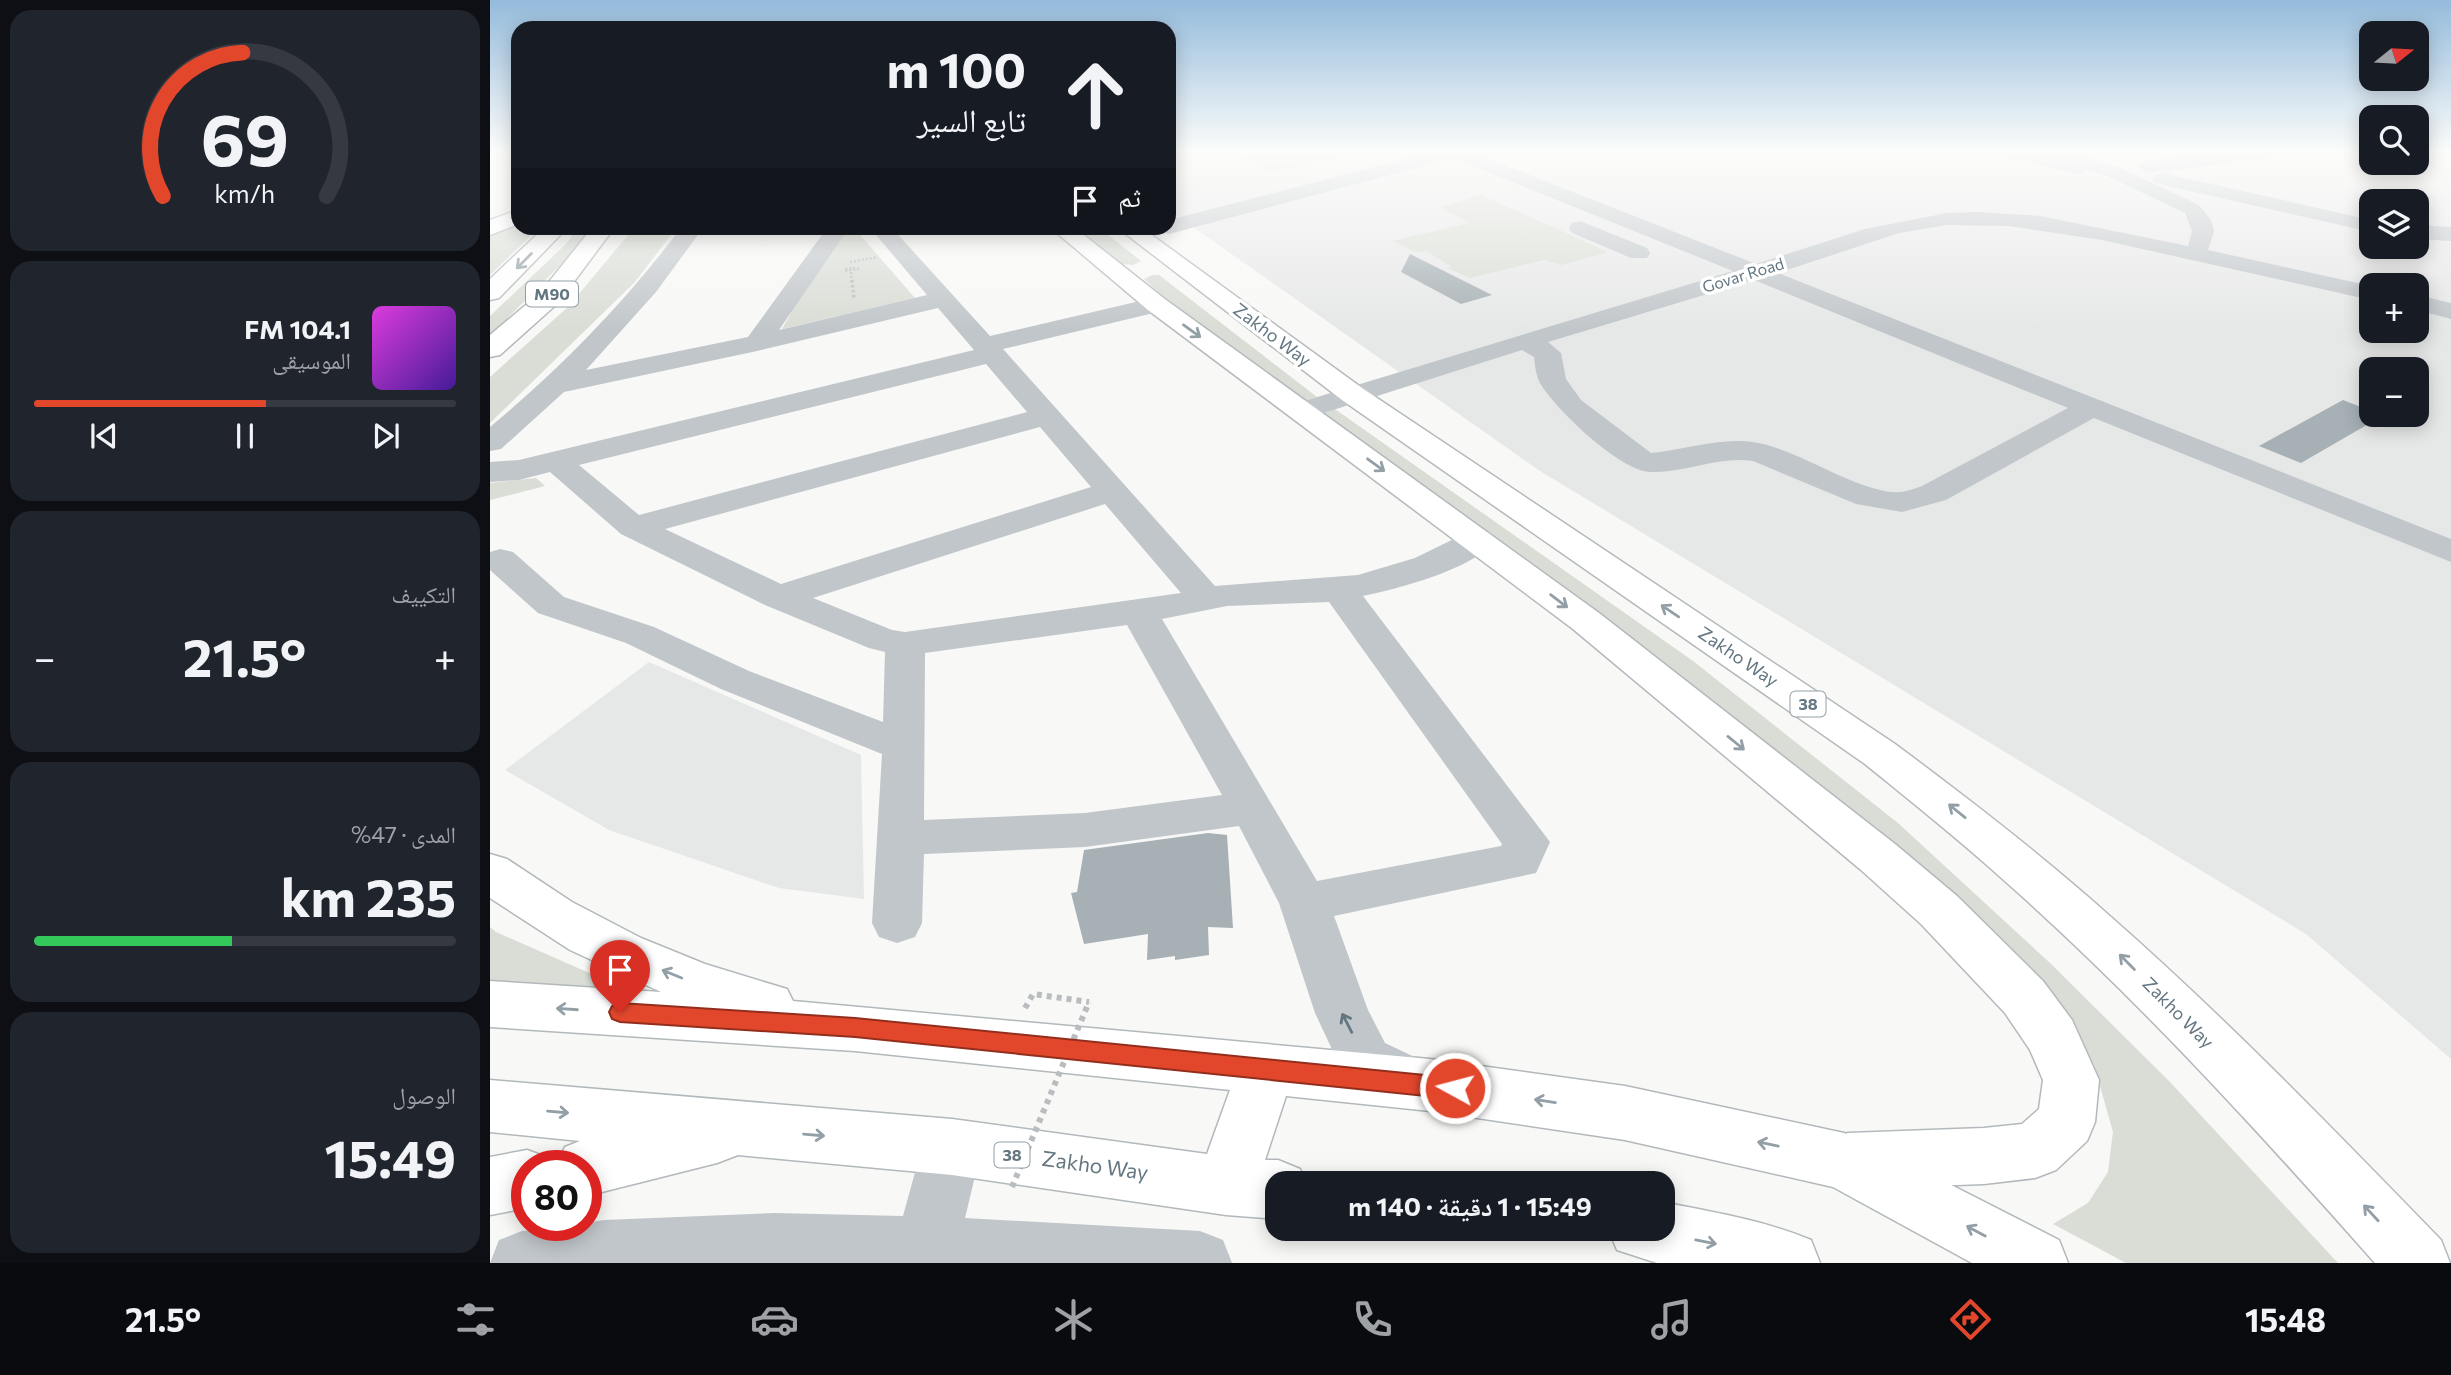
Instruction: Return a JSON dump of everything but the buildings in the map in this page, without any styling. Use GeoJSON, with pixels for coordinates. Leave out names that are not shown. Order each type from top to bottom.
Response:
{"type":"FeatureCollection","features":[{"type":"Feature","properties":{"kind":"main road"},"geometry":{"type":"LineString","coordinates":[[490,228],[511,218]]}},
{"type":"Feature","properties":{"kind":"main road","name":"Zakho Way"},"geometry":{"type":"LineString","coordinates":[[1176,234],[1352,394],[1880,754],[1949,805],[2095,931],[2253,1089],[2418,1263]]}},
{"type":"Feature","properties":{"kind":"main road","name":"M90"},"geometry":{"type":"LineString","coordinates":[[490,293],[549,235]]}},
{"type":"Feature","properties":{"kind":"main road","name":"M90"},"geometry":{"type":"LineString","coordinates":[[490,349],[549,298],[598,235]]}},
{"type":"Feature","properties":{"kind":"main road"},"geometry":{"type":"LineString","coordinates":[[490,1004],[855,1028],[1411,1083],[1625,1113],[1844,1161],[1984,1156],[2035,1150],[2066,1122],[2071,1080],[2052,1037],[2024,997],[1939,910],[1878,857],[1586,621],[1157,305],[1071,235]]}},
{"type":"Feature","properties":{"kind":"main road"},"geometry":{"type":"LineString","coordinates":[[1121,276],[1162,235]]}},
{"type":"Feature","properties":{"kind":"main road"},"geometry":{"type":"LineString","coordinates":[[490,872],[513,890],[604,946],[719,992],[855,1028]]}},
{"type":"Feature","properties":{"kind":"main road"},"geometry":{"type":"LineString","coordinates":[[1252,1188],[1266,1070]]}},
{"type":"Feature","properties":{"kind":"main road","name":"Zakho Way"},"geometry":{"type":"LineString","coordinates":[[490,1106],[952,1147],[1252,1188]]}},
{"type":"Feature","properties":{"kind":"main road"},"geometry":{"type":"LineString","coordinates":[[602,1163],[746,1128]]}},
{"type":"Feature","properties":{"kind":"main road"},"geometry":{"type":"LineString","coordinates":[[1844,1161],[2036,1263]]}},
{"type":"Feature","properties":{"kind":"main road"},"geometry":{"type":"LineString","coordinates":[[490,1186],[511,1182]]}},
{"type":"Feature","properties":{"kind":"main road"},"geometry":{"type":"LineString","coordinates":[[1675,1236],[1744,1250],[1788,1263]]}},
{"type":"Feature","properties":{"kind":"street"},"geometry":{"type":"LineString","coordinates":[[1176,226],[1221,212]]}},
{"type":"Feature","properties":{"kind":"street"},"geometry":{"type":"LineString","coordinates":[[1176,226],[1229,212]]}},
{"type":"Feature","properties":{"kind":"street"},"geometry":{"type":"LineString","coordinates":[[2193,212],[2202,219],[2204,227],[2200,246],[2193,254]]}},
{"type":"Feature","properties":{"kind":"street"},"geometry":{"type":"LineString","coordinates":[[2309,212],[2359,223]]}},
{"type":"Feature","properties":{"kind":"street"},"geometry":{"type":"LineString","coordinates":[[1639,253],[1565,222],[1611,213],[2451,551]]}},
{"type":"Feature","properties":{"kind":"street","name":"Govar Road"},"geometry":{"type":"LineString","coordinates":[[1301,411],[1888,229],[1961,218],[2003,219],[2059,226],[2359,290]]}},
{"type":"Feature","properties":{"kind":"street"},"geometry":{"type":"LineString","coordinates":[[2429,233],[2451,234]]}},
{"type":"Feature","properties":{"kind":"street"},"geometry":{"type":"LineString","coordinates":[[490,442],[584,358],[660,274],[687,235]]}},
{"type":"Feature","properties":{"kind":"street"},"geometry":{"type":"LineString","coordinates":[[757,343],[833,235]]}},
{"type":"Feature","properties":{"kind":"street"},"geometry":{"type":"LineString","coordinates":[[887,235],[1206,598]]}},
{"type":"Feature","properties":{"kind":"street"},"geometry":{"type":"LineString","coordinates":[[552,386],[757,343],[944,299]]}},
{"type":"Feature","properties":{"kind":"street"},"geometry":{"type":"LineString","coordinates":[[490,472],[519,470],[1157,305]]}},
{"type":"Feature","properties":{"kind":"street"},"geometry":{"type":"LineString","coordinates":[[2429,306],[2451,311]]}},
{"type":"Feature","properties":{"kind":"street"},"geometry":{"type":"LineString","coordinates":[[1527,341],[1547,353],[1552,380],[1571,406],[1640,461],[1649,463],[1684,460],[1735,449],[1759,452],[1868,497],[1902,502],[1934,493],[2094,406]]}},
{"type":"Feature","properties":{"kind":"street"},"geometry":{"type":"LineString","coordinates":[[633,527],[1047,416]]}},
{"type":"Feature","properties":{"kind":"street"},"geometry":{"type":"LineString","coordinates":[[556,460],[633,527],[778,597],[883,640],[905,644],[1139,612],[1206,598],[1339,590],[1413,573],[1445,560],[1478,540]]}},
{"type":"Feature","properties":{"kind":"street"},"geometry":{"type":"LineString","coordinates":[[778,597],[1112,491]]}},
{"type":"Feature","properties":{"kind":"street"},"geometry":{"type":"LineString","coordinates":[[500,560],[551,605],[640,635],[735,680],[904,746]]}},
{"type":"Feature","properties":{"kind":"street"},"geometry":{"type":"LineString","coordinates":[[1304,903],[1519,860],[1526,842],[1339,590]]}},
{"type":"Feature","properties":{"kind":"street"},"geometry":{"type":"LineString","coordinates":[[1139,612],[1304,903],[1342,1013],[1365,1060],[1411,1083]]}},
{"type":"Feature","properties":{"kind":"street"},"geometry":{"type":"LineString","coordinates":[[897,923],[905,644]]}},
{"type":"Feature","properties":{"kind":"street"},"geometry":{"type":"LineString","coordinates":[[901,838],[1085,830],[1252,808]]}},
{"type":"Feature","properties":{"kind":"street"},"geometry":{"type":"LineString","coordinates":[[924,1257],[952,1147]]}},
{"type":"Feature","properties":{"kind":"street"},"geometry":{"type":"LineString","coordinates":[[528,1263],[717,1246],[924,1257],[1200,1263]]}},
{"type":"Feature","properties":{"kind":"path"},"geometry":{"type":"LineString","coordinates":[[1012,1187],[1088,1002],[1052,996]]}},
{"type":"Feature","properties":{"kind":"shaded area"},"geometry":{"type":"Polygon","coordinates":[[[1176,212],[2359,212],[2359,259],[2429,259],[2429,212],[2451,212],[2451,1059],[2306,934],[1540,471],[1176,215],[1176,212]]]}},
{"type":"Feature","properties":{"kind":"shaded area"},"geometry":{"type":"Polygon","coordinates":[[[1450,212],[1519,212],[1608,252],[1562,265],[1544,260],[1470,278],[1447,268],[1452,267],[1426,251],[1416,252],[1393,241],[1469,223],[1450,212]]]}},
{"type":"Feature","properties":{"kind":"shaded area"},"geometry":{"type":"Polygon","coordinates":[[[511,224],[511,235],[532,235],[490,275],[490,234],[511,224]]]}},
{"type":"Feature","properties":{"kind":"shaded area"},"geometry":{"type":"Polygon","coordinates":[[[573,235],[590,235],[490,336],[490,316],[573,235]]]}},
{"type":"Feature","properties":{"kind":"shaded area"},"geometry":{"type":"Polygon","coordinates":[[[628,235],[671,235],[635,282],[490,423],[490,377],[568,307],[628,235]]]}},
{"type":"Feature","properties":{"kind":"shaded area"},"geometry":{"type":"Polygon","coordinates":[[[835,235],[860,235],[915,298],[782,329],[835,235]]]}},
{"type":"Feature","properties":{"kind":"shaded area"},"geometry":{"type":"Polygon","coordinates":[[[1087,235],[1108,235],[1141,261],[1133,265],[1122,264],[1087,235]]]}},
{"type":"Feature","properties":{"kind":"shaded area"},"geometry":{"type":"Polygon","coordinates":[[[1159,275],[1317,397],[1298,403],[1194,325],[1144,279],[1159,275]]]}},
{"type":"Feature","properties":{"kind":"shaded area"},"geometry":{"type":"Polygon","coordinates":[[[1332,407],[1693,661],[1898,823],[2050,963],[2170,1082],[2338,1263],[2126,1263],[2053,1224],[2088,1203],[2108,1172],[2113,1132],[2094,1065],[2048,1011],[1311,415],[1332,407]]]}},
{"type":"Feature","properties":{"kind":"shaded area"},"geometry":{"type":"Polygon","coordinates":[[[536,478],[545,486],[490,500],[490,483],[536,478]]]}},
{"type":"Feature","properties":{"kind":"shaded area"},"geometry":{"type":"Polygon","coordinates":[[[649,662],[861,755],[864,899],[779,888],[609,830],[505,770],[649,662]]]}},
{"type":"Feature","properties":{"kind":"shaded area"},"geometry":{"type":"Polygon","coordinates":[[[490,927],[496,932],[637,994],[490,982],[490,927]]]}},
{"type":"Feature","properties":{"kind":"route"},"geometry":{"type":"LineString","coordinates":[[620,1012],[855,1028],[1455,1088]]}}]}
